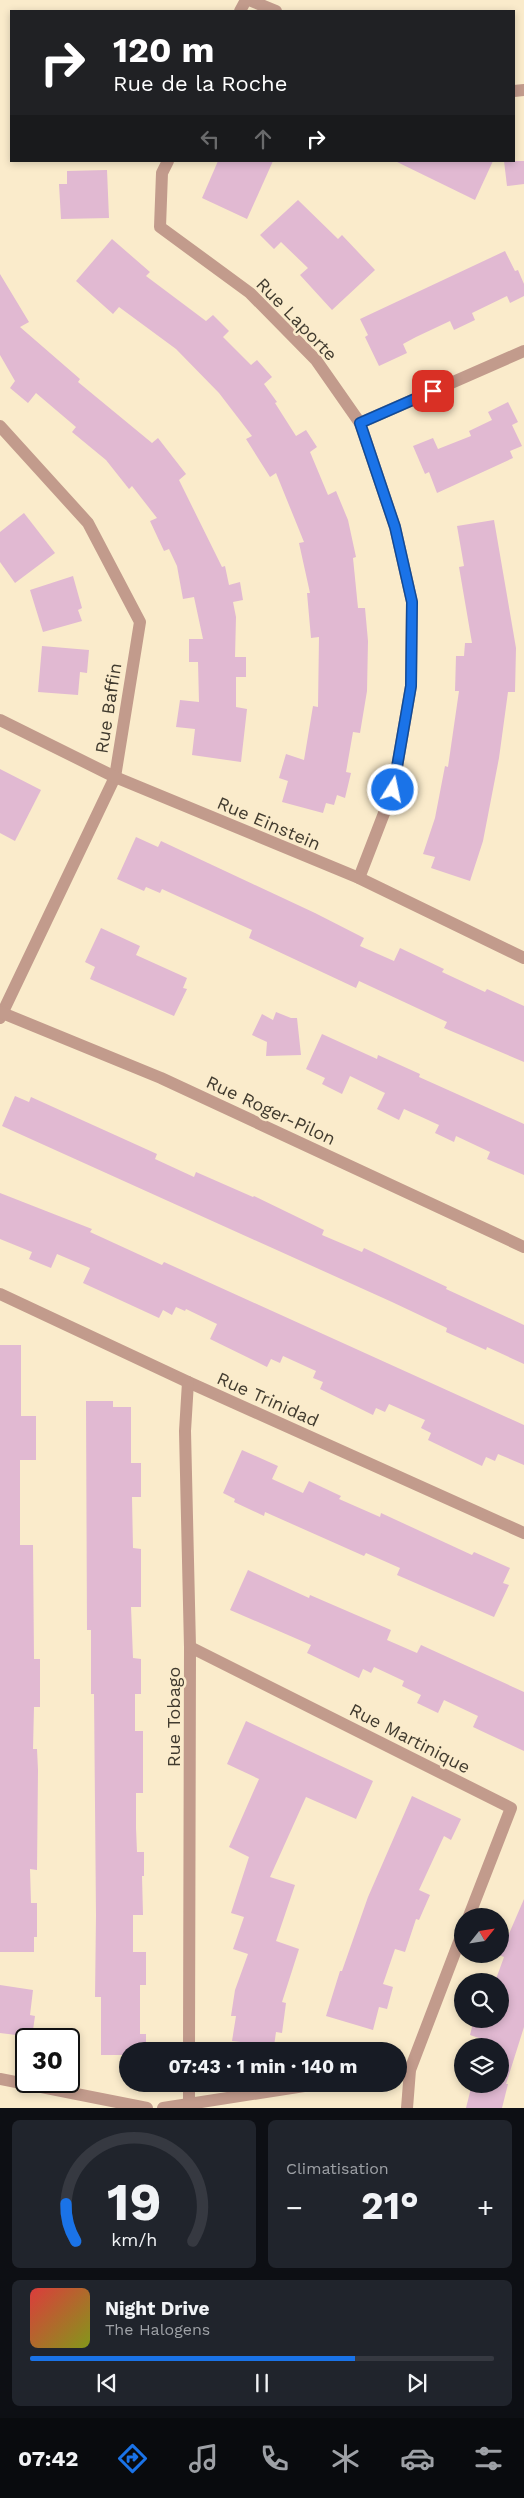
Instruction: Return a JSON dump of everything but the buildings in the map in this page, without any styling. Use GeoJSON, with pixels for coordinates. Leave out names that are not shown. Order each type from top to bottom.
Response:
{"type":"FeatureCollection","features":[{"type":"Feature","properties":{"kind":"street"},"geometry":{"type":"LineString","coordinates":[[247,0],[273,10]]}},
{"type":"Feature","properties":{"kind":"street","name":"Rue Laporte"},"geometry":{"type":"LineString","coordinates":[[168,162],[162,173],[160,227],[250,293],[316,360],[360,423],[395,527],[412,602],[411,686],[393,790],[359,878]]}},
{"type":"Feature","properties":{"kind":"street"},"geometry":{"type":"LineString","coordinates":[[360,423],[524,351]]}},
{"type":"Feature","properties":{"kind":"street","name":"Rue Baffin"},"geometry":{"type":"LineString","coordinates":[[0,426],[88,523],[140,622],[115,777],[1,1015]]}},
{"type":"Feature","properties":{"kind":"street","name":"Rue Einstein"},"geometry":{"type":"LineString","coordinates":[[0,720],[115,777],[359,878],[524,958]]}},
{"type":"Feature","properties":{"kind":"street","name":"Rue Roger-Pilon"},"geometry":{"type":"LineString","coordinates":[[1,1015],[161,1078],[524,1246]]}},
{"type":"Feature","properties":{"kind":"street","name":"Rue Trinidad"},"geometry":{"type":"LineString","coordinates":[[0,1294],[188,1382],[524,1532]]}},
{"type":"Feature","properties":{"kind":"street","name":"Rue Tobago"},"geometry":{"type":"LineString","coordinates":[[188,1382],[185,1430],[190,1648],[189,2042]]}},
{"type":"Feature","properties":{"kind":"street","name":"Rue Martinique"},"geometry":{"type":"LineString","coordinates":[[190,1648],[511,1808],[472,1908]]}},
{"type":"Feature","properties":{"kind":"street"},"geometry":{"type":"LineString","coordinates":[[407,2064],[454,1953]]}},
{"type":"Feature","properties":{"kind":"street"},"geometry":{"type":"LineString","coordinates":[[0,2079],[147,2108]]}},
{"type":"Feature","properties":{"kind":"street"},"geometry":{"type":"LineString","coordinates":[[189,2092],[189,2103]]}},
{"type":"Feature","properties":{"kind":"street"},"geometry":{"type":"LineString","coordinates":[[163,2108],[264,2092]]}},
{"type":"Feature","properties":{"kind":"street"},"geometry":{"type":"LineString","coordinates":[[406,2092],[407,2108]]}},
{"type":"Feature","properties":{"kind":"route"},"geometry":{"type":"LineString","coordinates":[[393,790],[411,686],[412,602],[395,527],[360,423],[433,391]]}}]}
